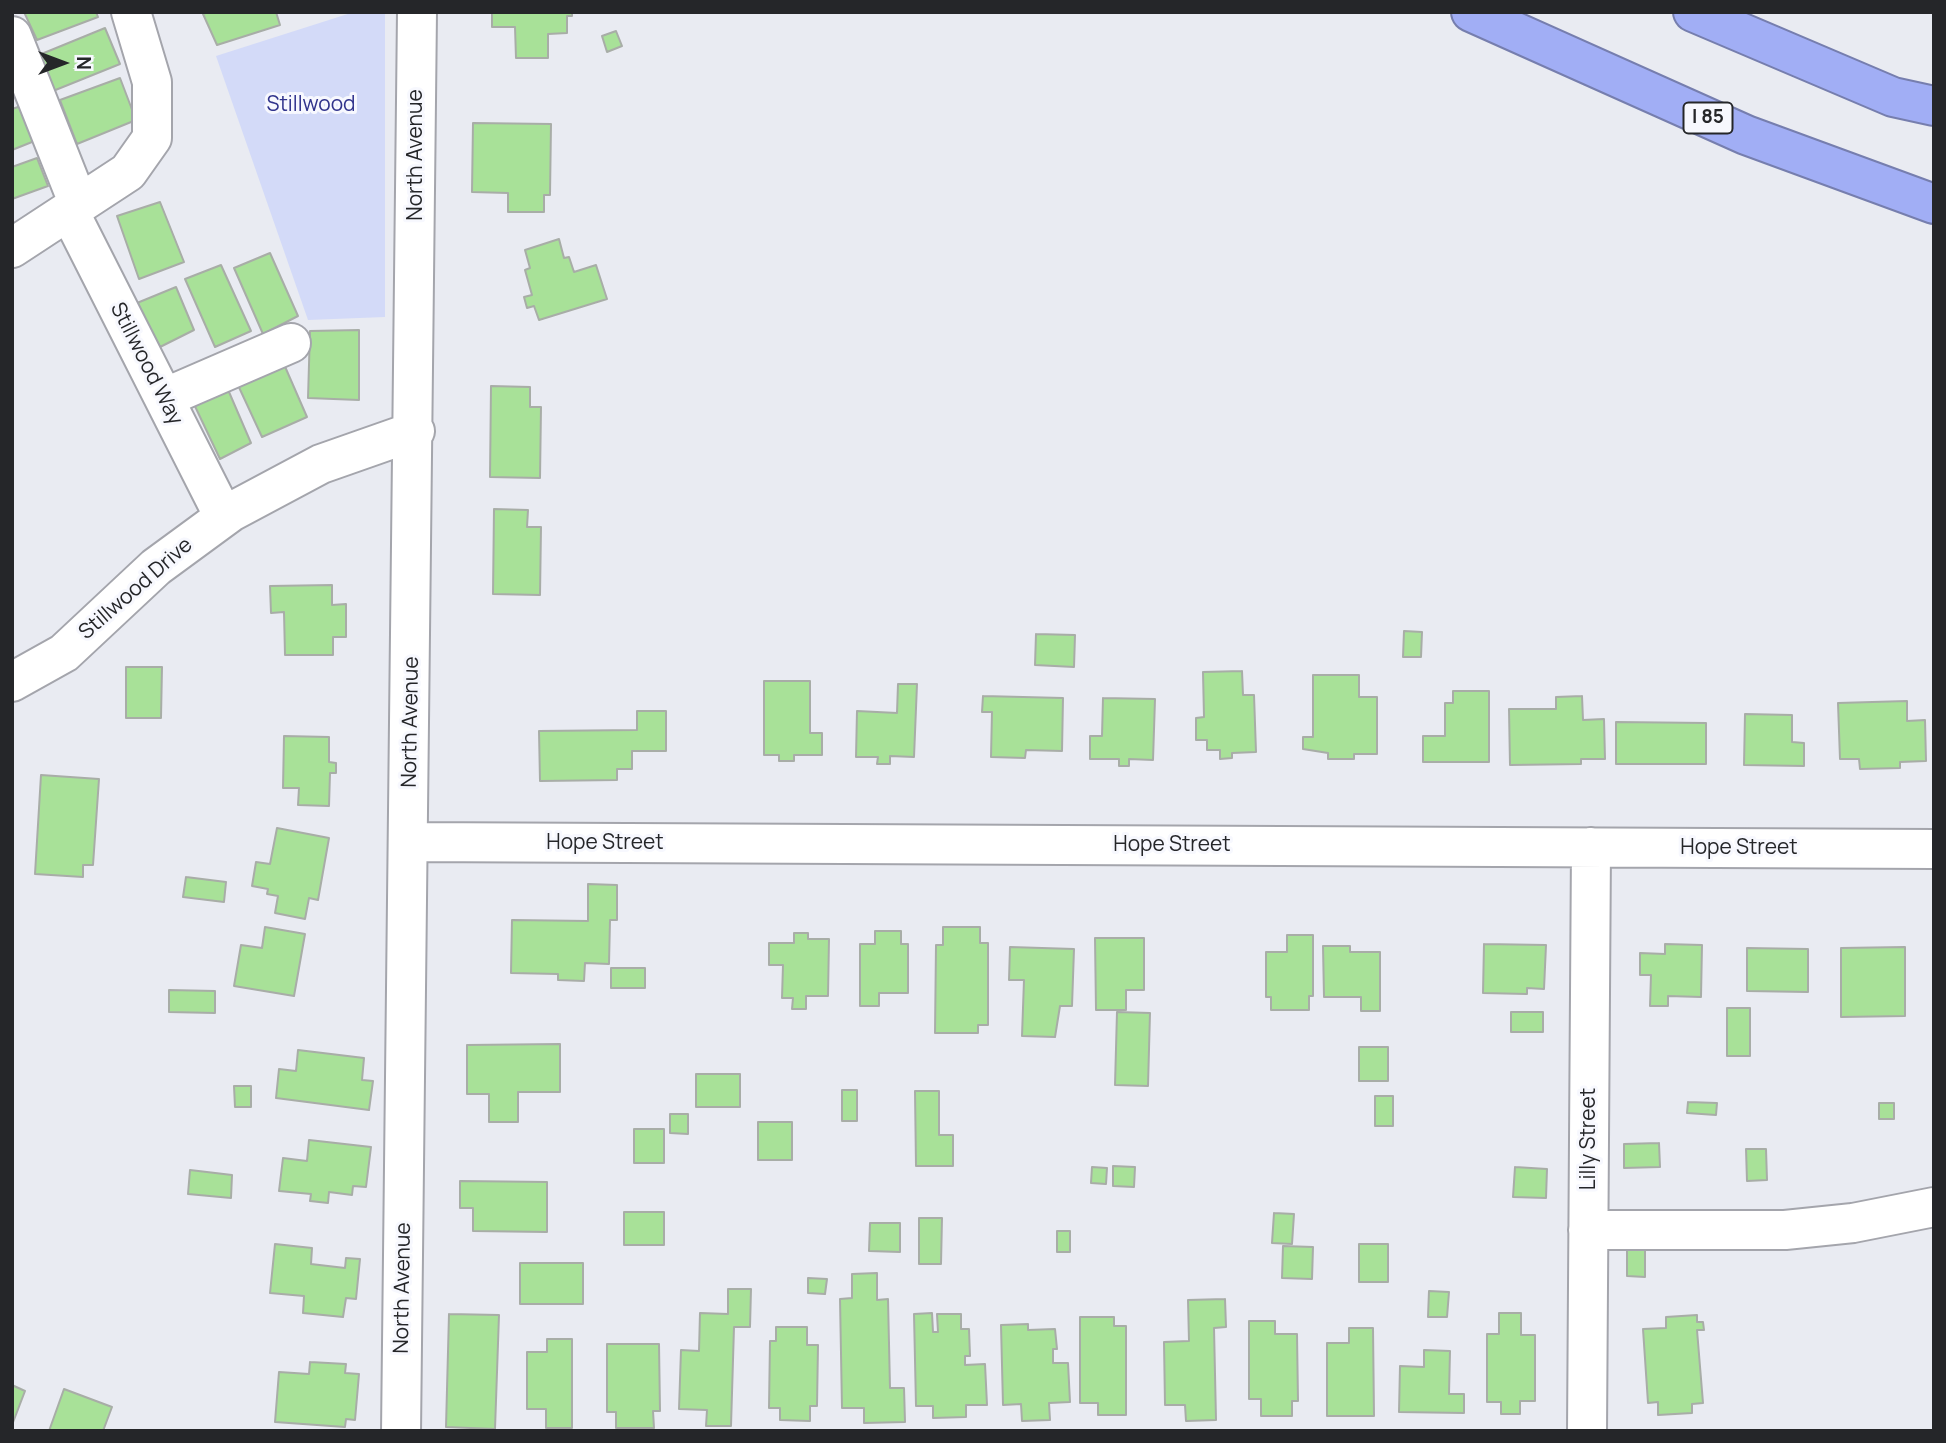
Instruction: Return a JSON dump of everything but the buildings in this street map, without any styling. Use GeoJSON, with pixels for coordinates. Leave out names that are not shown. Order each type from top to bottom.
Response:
{"type":"FeatureCollection","features":[{"type":"Feature","properties":{"kind":"highway"},"geometry":{"type":"LineString","coordinates":[[1693,12],[1893,97],[1934,106]]}},
{"type":"Feature","properties":{"kind":"highway","name":"I 85"},"geometry":{"type":"LineString","coordinates":[[1480,14],[1746,135],[1934,204]]}},
{"type":"Feature","properties":{"kind":"street","name":"North Avenue"},"geometry":{"type":"LineString","coordinates":[[401,1431],[415,431],[417,12]]}},
{"type":"Feature","properties":{"kind":"street"},"geometry":{"type":"LineString","coordinates":[[12,248],[128,172],[152,138],[152,82],[142,15]]}},
{"type":"Feature","properties":{"kind":"street","name":"Stillwood Way"},"geometry":{"type":"LineString","coordinates":[[12,36],[74,208],[163,398],[224,517]]}},
{"type":"Feature","properties":{"kind":"street"},"geometry":{"type":"LineString","coordinates":[[163,398],[291,343]]}},
{"type":"Feature","properties":{"kind":"street","name":"Stillwood Drive"},"geometry":{"type":"LineString","coordinates":[[12,682],[64,653],[156,566],[224,517],[321,464],[415,431]]}},
{"type":"Feature","properties":{"kind":"street","name":"Hope Street"},"geometry":{"type":"LineString","coordinates":[[410,842],[1934,849]]}},
{"type":"Feature","properties":{"kind":"street","name":"Lilly Street"},"geometry":{"type":"LineString","coordinates":[[1587,1431],[1591,847]]}},
{"type":"Feature","properties":{"kind":"street"},"geometry":{"type":"LineString","coordinates":[[1588,1230],[1785,1230],[1853,1223],[1934,1208]]}},
{"type":"Feature","properties":{"kind":"green space","name":"Stillwood"},"geometry":{"type":"Polygon","coordinates":[[[354,12],[385,12],[385,317],[308,320],[216,56],[354,12]]]}}]}
